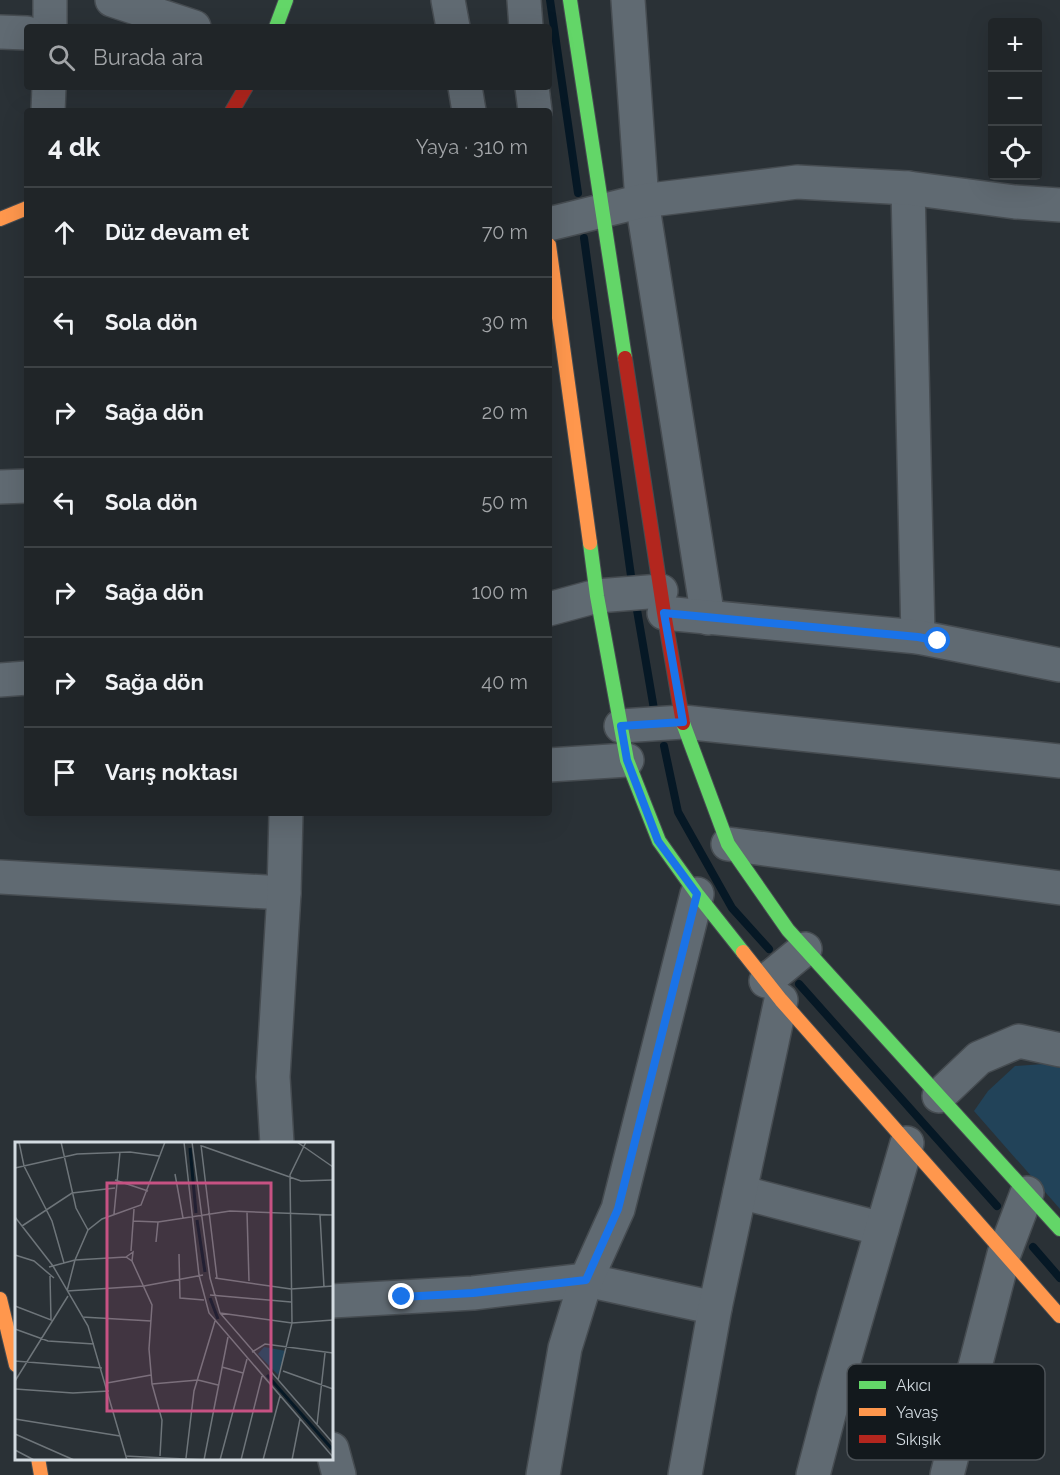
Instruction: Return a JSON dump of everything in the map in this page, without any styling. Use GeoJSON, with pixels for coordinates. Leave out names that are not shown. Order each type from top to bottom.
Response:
{"type":"FeatureCollection","features":[{"type":"Feature","properties":{"kind":"street"},"geometry":{"type":"LineString","coordinates":[[50,0],[50,24]]}},
{"type":"Feature","properties":{"kind":"street"},"geometry":{"type":"LineString","coordinates":[[112,0],[185,24]]}},
{"type":"Feature","properties":{"kind":"street"},"geometry":{"type":"LineString","coordinates":[[277,24],[286,0]]}},
{"type":"Feature","properties":{"kind":"street"},"geometry":{"type":"LineString","coordinates":[[448,0],[452,24]]}},
{"type":"Feature","properties":{"kind":"street"},"geometry":{"type":"LineString","coordinates":[[524,0],[526,24]]}},
{"type":"Feature","properties":{"kind":"street"},"geometry":{"type":"LineString","coordinates":[[570,0],[683,722],[728,844],[788,930],[1060,1229]]}},
{"type":"Feature","properties":{"kind":"street"},"geometry":{"type":"LineString","coordinates":[[628,0],[642,201],[708,618]]}},
{"type":"Feature","properties":{"kind":"street"},"geometry":{"type":"LineString","coordinates":[[0,32],[24,33]]}},
{"type":"Feature","properties":{"kind":"street"},"geometry":{"type":"LineString","coordinates":[[48,108],[49,90]]}},
{"type":"Feature","properties":{"kind":"street"},"geometry":{"type":"LineString","coordinates":[[234,108],[244,90]]}},
{"type":"Feature","properties":{"kind":"street"},"geometry":{"type":"LineString","coordinates":[[466,90],[468,108]]}},
{"type":"Feature","properties":{"kind":"street"},"geometry":{"type":"LineString","coordinates":[[532,90],[535,108]]}},
{"type":"Feature","properties":{"kind":"street"},"geometry":{"type":"LineString","coordinates":[[552,223],[642,201],[797,182],[908,188],[1015,202],[1060,205]]}},
{"type":"Feature","properties":{"kind":"street"},"geometry":{"type":"LineString","coordinates":[[908,188],[918,637]]}},
{"type":"Feature","properties":{"kind":"street"},"geometry":{"type":"LineString","coordinates":[[0,219],[24,209]]}},
{"type":"Feature","properties":{"kind":"street"},"geometry":{"type":"LineString","coordinates":[[552,267],[597,597],[627,760],[658,841],[773,990],[1060,1316]]}},
{"type":"Feature","properties":{"kind":"street"},"geometry":{"type":"LineString","coordinates":[[0,487],[24,486]]}},
{"type":"Feature","properties":{"kind":"street"},"geometry":{"type":"LineString","coordinates":[[552,608],[597,597],[663,602],[708,618],[918,637],[1060,665]]}},
{"type":"Feature","properties":{"kind":"street"},"geometry":{"type":"LineString","coordinates":[[0,680],[24,678]]}},
{"type":"Feature","properties":{"kind":"street"},"geometry":{"type":"LineString","coordinates":[[621,726],[683,722],[1060,761]]}},
{"type":"Feature","properties":{"kind":"street"},"geometry":{"type":"LineString","coordinates":[[552,765],[627,760]]}},
{"type":"Feature","properties":{"kind":"street"},"geometry":{"type":"LineString","coordinates":[[277,1142],[273,1077],[284,893],[286,816]]}},
{"type":"Feature","properties":{"kind":"street"},"geometry":{"type":"LineString","coordinates":[[728,844],[1060,888]]}},
{"type":"Feature","properties":{"kind":"street"},"geometry":{"type":"LineString","coordinates":[[0,877],[284,893]]}},
{"type":"Feature","properties":{"kind":"street"},"geometry":{"type":"LineString","coordinates":[[543,1475],[565,1348],[586,1280],[618,1209],[697,894]]}},
{"type":"Feature","properties":{"kind":"street"},"geometry":{"type":"LineString","coordinates":[[685,1475],[715,1308],[740,1192],[773,990],[805,949]]}},
{"type":"Feature","properties":{"kind":"street"},"geometry":{"type":"LineString","coordinates":[[939,1096],[979,1058],[1019,1041],[1060,1050]]}},
{"type":"Feature","properties":{"kind":"street"},"geometry":{"type":"LineString","coordinates":[[813,1475],[907,1143]]}},
{"type":"Feature","properties":{"kind":"street"},"geometry":{"type":"LineString","coordinates":[[740,1192],[882,1229]]}},
{"type":"Feature","properties":{"kind":"street"},"geometry":{"type":"LineString","coordinates":[[976,1364],[1004,1254],[1027,1193]]}},
{"type":"Feature","properties":{"kind":"street"},"geometry":{"type":"LineString","coordinates":[[333,1301],[473,1293],[586,1280],[715,1308]]}},
{"type":"Feature","properties":{"kind":"street"},"geometry":{"type":"LineString","coordinates":[[10,1354],[0,1297],[15,1291]]}},
{"type":"Feature","properties":{"kind":"street"},"geometry":{"type":"LineString","coordinates":[[333,1453],[339,1475]]}},
{"type":"Feature","properties":{"kind":"street"},"geometry":{"type":"LineString","coordinates":[[38,1460],[41,1475]]}},
{"type":"Feature","properties":{"kind":"street"},"geometry":{"type":"LineString","coordinates":[[948,1475],[952,1460]]}},
{"type":"Feature","properties":{"kind":"shaded area"},"geometry":{"type":"Polygon","coordinates":[[[1044,1064],[1060,1068],[1060,1209],[974,1111],[988,1091],[1015,1066],[1044,1064]]]}},
{"type":"Feature","properties":{"kind":"waterway"},"geometry":{"type":"LineString","coordinates":[[550,0],[578,193]]}},
{"type":"Feature","properties":{"kind":"waterway"},"geometry":{"type":"LineString","coordinates":[[584,238],[632,583]]}},
{"type":"Feature","properties":{"kind":"waterway"},"geometry":{"type":"LineString","coordinates":[[637,610],[655,715]]}},
{"type":"Feature","properties":{"kind":"waterway"},"geometry":{"type":"LineString","coordinates":[[664,746],[678,812],[732,908],[769,949]]}},
{"type":"Feature","properties":{"kind":"waterway"},"geometry":{"type":"LineString","coordinates":[[799,984],[997,1206]]}},
{"type":"Feature","properties":{"kind":"waterway"},"geometry":{"type":"LineString","coordinates":[[1033,1247],[1060,1278]]}},
{"type":"Feature","properties":{"kind":"traffic: fast"},"geometry":{"type":"LineString","coordinates":[[277,24],[286,0]]}},
{"type":"Feature","properties":{"kind":"traffic: fast"},"geometry":{"type":"LineString","coordinates":[[570,0],[625,358]]}},
{"type":"Feature","properties":{"kind":"traffic: fast"},"geometry":{"type":"LineString","coordinates":[[590,543],[597,596],[627,760],[659,841],[743,952]]}},
{"type":"Feature","properties":{"kind":"traffic: fast"},"geometry":{"type":"LineString","coordinates":[[683,723],[728,844],[788,930],[1060,1229]]}},
{"type":"Feature","properties":{"kind":"traffic: slow"},"geometry":{"type":"LineString","coordinates":[[0,219],[24,209]]}},
{"type":"Feature","properties":{"kind":"traffic: slow"},"geometry":{"type":"LineString","coordinates":[[552,267],[590,543]]}},
{"type":"Feature","properties":{"kind":"traffic: slow"},"geometry":{"type":"LineString","coordinates":[[743,952],[781,1000],[1060,1316]]}},
{"type":"Feature","properties":{"kind":"traffic: slow"},"geometry":{"type":"LineString","coordinates":[[0,1299],[15,1361]]}},
{"type":"Feature","properties":{"kind":"traffic: slow"},"geometry":{"type":"LineString","coordinates":[[38,1460],[41,1475]]}},
{"type":"Feature","properties":{"kind":"traffic: jam"},"geometry":{"type":"LineString","coordinates":[[234,108],[244,90]]}},
{"type":"Feature","properties":{"kind":"traffic: jam"},"geometry":{"type":"LineString","coordinates":[[625,358],[683,723]]}},
{"type":"Feature","properties":{"kind":"route"},"geometry":{"type":"LineString","coordinates":[[402,1297],[473,1293],[586,1280],[618,1209],[697,894],[658,841],[627,760],[621,726],[683,722],[664,613],[918,637],[938,641]]}}]}
